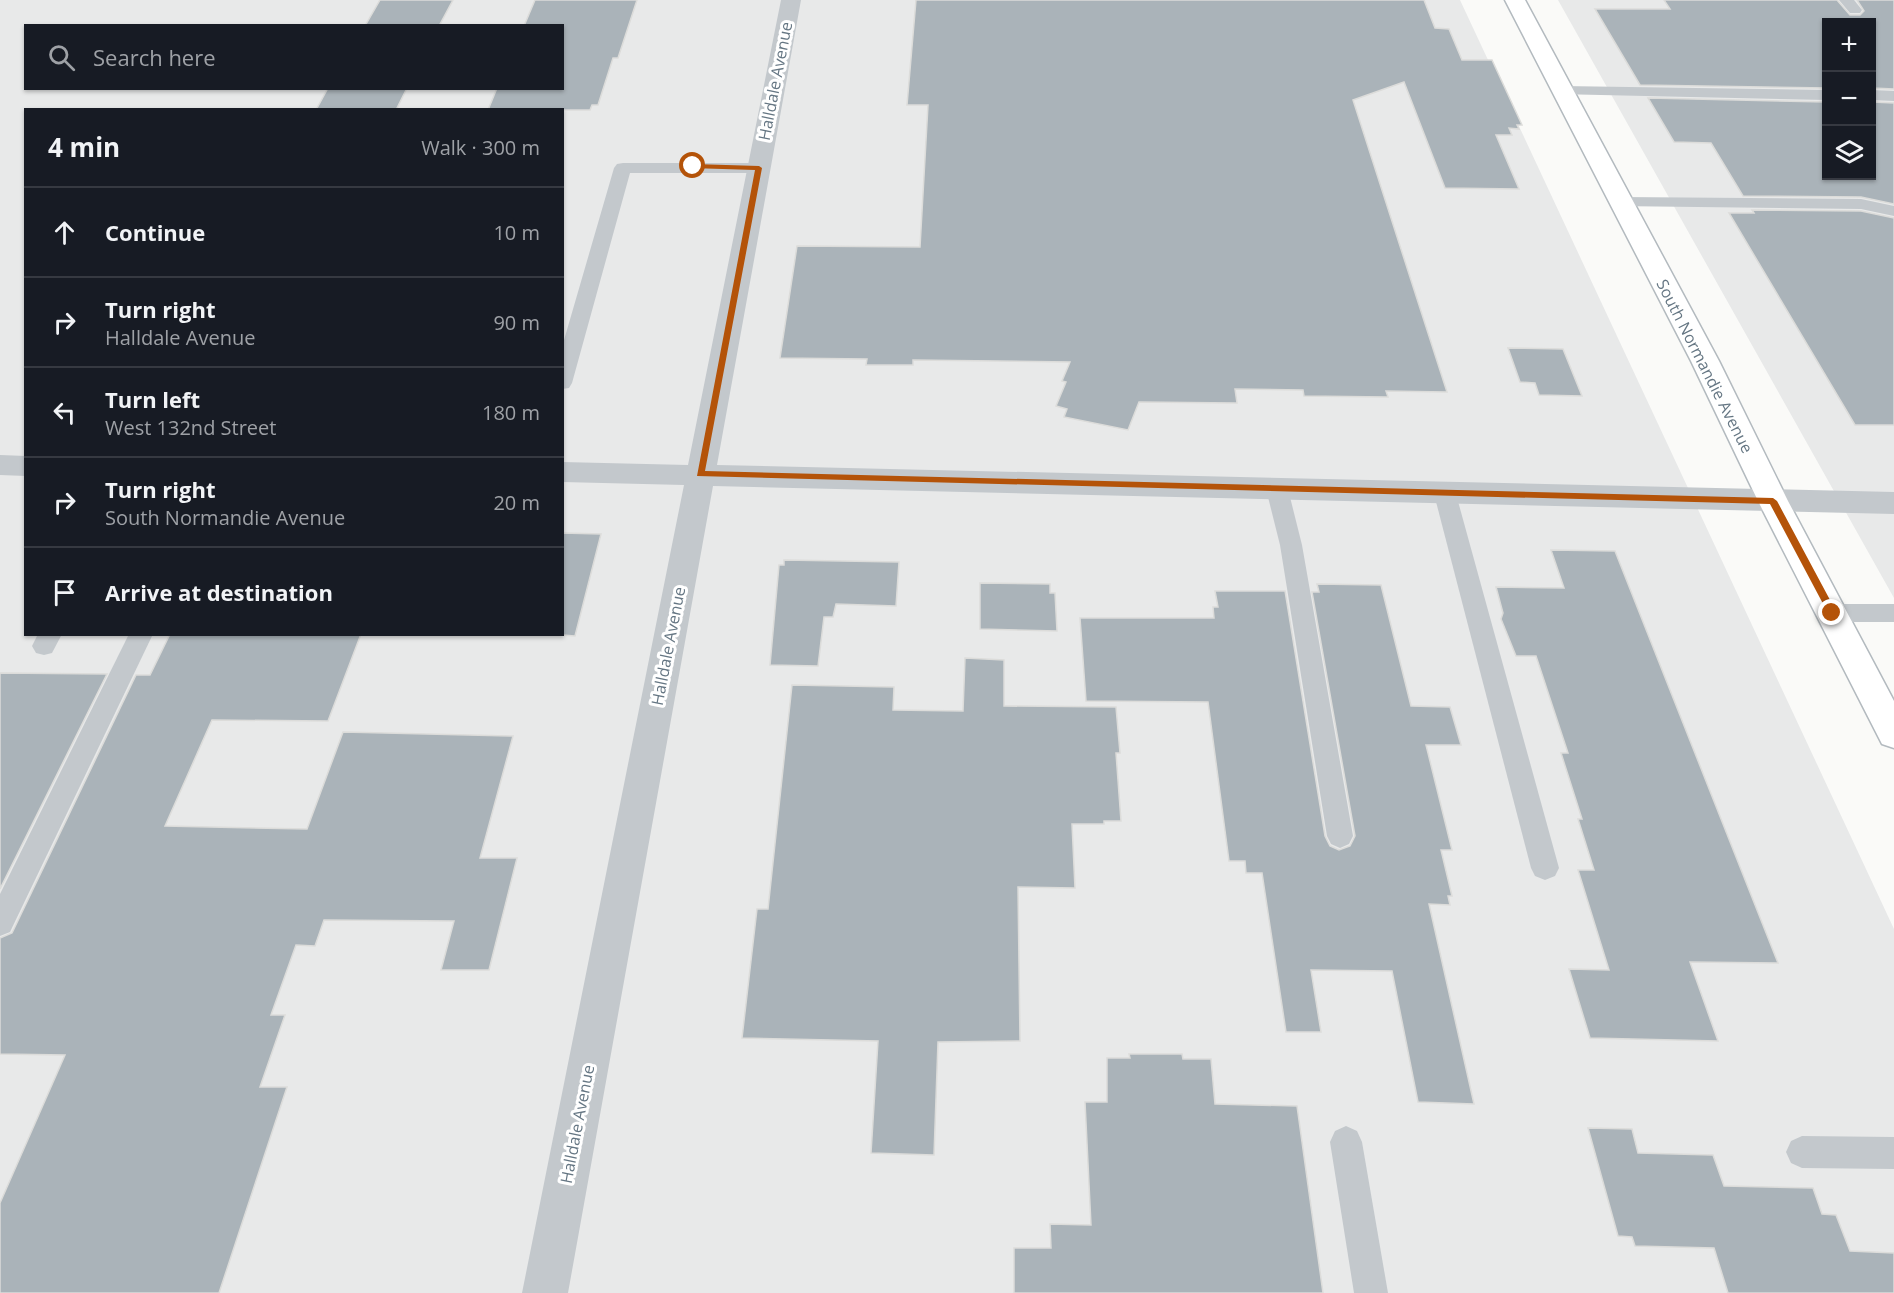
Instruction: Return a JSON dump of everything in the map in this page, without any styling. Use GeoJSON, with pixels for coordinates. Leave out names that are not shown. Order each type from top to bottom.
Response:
{"type":"FeatureCollection","features":[{"type":"Feature","properties":{"kind":"main road","name":"South Normandie Avenue"},"geometry":{"type":"LineString","coordinates":[[1515,0],[1705,361],[1773,501],[1894,734]]}},
{"type":"Feature","properties":{"kind":"street","name":"Halldale Avenue"},"geometry":{"type":"LineString","coordinates":[[545,1293],[791,0]]}},
{"type":"Feature","properties":{"kind":"street"},"geometry":{"type":"LineString","coordinates":[[0,465],[24,466]]}},
{"type":"Feature","properties":{"kind":"street"},"geometry":{"type":"LineString","coordinates":[[564,472],[1894,503]]}},
{"type":"Feature","properties":{"kind":"lane"},"geometry":{"type":"LineString","coordinates":[[1562,92],[1822,95]]}},
{"type":"Feature","properties":{"kind":"lane"},"geometry":{"type":"LineString","coordinates":[[1876,96],[1894,96]]}},
{"type":"Feature","properties":{"kind":"lane"},"geometry":{"type":"LineString","coordinates":[[564,376],[623,168],[759,168]]}},
{"type":"Feature","properties":{"kind":"lane"},"geometry":{"type":"LineString","coordinates":[[1621,202],[1861,204],[1894,211]]}},
{"type":"Feature","properties":{"kind":"lane"},"geometry":{"type":"LineString","coordinates":[[1277,489],[1291,545],[1340,836]]}},
{"type":"Feature","properties":{"kind":"lane"},"geometry":{"type":"LineString","coordinates":[[1445,494],[1545,868]]}},
{"type":"Feature","properties":{"kind":"lane"},"geometry":{"type":"LineString","coordinates":[[1832,613],[1894,613]]}},
{"type":"Feature","properties":{"kind":"lane"},"geometry":{"type":"LineString","coordinates":[[0,923],[140,636]]}},
{"type":"Feature","properties":{"kind":"lane"},"geometry":{"type":"LineString","coordinates":[[1346,1142],[1371,1293]]}},
{"type":"Feature","properties":{"kind":"lane"},"geometry":{"type":"LineString","coordinates":[[1802,1152],[1894,1154]]}},
{"type":"Feature","properties":{"kind":"shaded area"},"geometry":{"type":"Polygon","coordinates":[[[0,0],[1460,0],[1894,929],[1894,1293],[0,1293],[0,0]]]}},
{"type":"Feature","properties":{"kind":"shaded area"},"geometry":{"type":"Polygon","coordinates":[[[1558,0],[1894,0],[1894,598],[1558,0]]]}},
{"type":"Feature","properties":{"kind":"building"},"geometry":{"type":"Polygon","coordinates":[[[380,0],[453,0],[440,24],[366,24],[380,0]]]}},
{"type":"Feature","properties":{"kind":"building"},"geometry":{"type":"Polygon","coordinates":[[[535,0],[637,0],[618,58],[613,58],[598,105],[592,105],[590,110],[489,108],[496,90],[564,90],[564,24],[525,24],[535,0]]]}},
{"type":"Feature","properties":{"kind":"building"},"geometry":{"type":"Polygon","coordinates":[[[916,0],[1424,0],[1435,28],[1449,29],[1462,60],[1492,60],[1522,125],[1517,125],[1519,129],[1509,128],[1512,135],[1496,135],[1519,189],[1445,188],[1404,82],[1353,100],[1447,392],[1386,391],[1388,397],[1304,396],[1303,390],[1235,389],[1237,403],[1139,402],[1128,430],[1064,417],[1067,409],[1056,406],[1066,382],[1062,381],[1070,362],[913,360],[913,365],[866,365],[867,359],[780,358],[797,246],[920,247],[928,105],[907,105],[916,0]]]}},
{"type":"Feature","properties":{"kind":"building"},"geometry":{"type":"Polygon","coordinates":[[[1664,0],[1837,0],[1850,15],[1860,15],[1864,11],[1857,0],[1894,0],[1894,89],[1876,88],[1876,18],[1822,18],[1822,88],[1640,85],[1595,9],[1670,9],[1664,0]]]}},
{"type":"Feature","properties":{"kind":"building"},"geometry":{"type":"Polygon","coordinates":[[[327,90],[406,90],[397,108],[317,108],[327,90]]]}},
{"type":"Feature","properties":{"kind":"building"},"geometry":{"type":"Polygon","coordinates":[[[1648,98],[1822,102],[1822,180],[1876,180],[1876,102],[1894,103],[1894,204],[1861,197],[1743,196],[1711,143],[1674,142],[1648,98]]]}},
{"type":"Feature","properties":{"kind":"building"},"geometry":{"type":"Polygon","coordinates":[[[1752,210],[1861,211],[1894,218],[1894,425],[1855,425],[1729,213],[1754,213],[1752,210]]]}},
{"type":"Feature","properties":{"kind":"building"},"geometry":{"type":"Polygon","coordinates":[[[1508,348],[1563,349],[1582,396],[1539,395],[1535,383],[1520,382],[1508,348]]]}},
{"type":"Feature","properties":{"kind":"building"},"geometry":{"type":"Polygon","coordinates":[[[564,533],[601,534],[575,636],[564,635],[564,533]]]}},
{"type":"Feature","properties":{"kind":"building"},"geometry":{"type":"Polygon","coordinates":[[[1551,550],[1615,551],[1778,963],[1690,962],[1718,1041],[1590,1038],[1569,969],[1609,970],[1578,870],[1594,870],[1578,819],[1582,819],[1561,753],[1568,753],[1536,656],[1516,656],[1501,619],[1503,613],[1496,587],[1564,588],[1551,550]]]}},
{"type":"Feature","properties":{"kind":"building"},"geometry":{"type":"Polygon","coordinates":[[[784,560],[899,562],[896,606],[836,604],[833,617],[824,617],[818,666],[770,665],[779,565],[784,565],[784,560]]]}},
{"type":"Feature","properties":{"kind":"building"},"geometry":{"type":"Polygon","coordinates":[[[980,583],[1050,584],[1050,593],[1055,593],[1057,631],[980,629],[980,583]]]}},
{"type":"Feature","properties":{"kind":"building"},"geometry":{"type":"Polygon","coordinates":[[[1317,584],[1381,585],[1411,706],[1450,707],[1461,745],[1426,745],[1452,850],[1441,850],[1452,896],[1448,896],[1450,905],[1429,904],[1474,1104],[1418,1102],[1392,971],[1311,970],[1321,1032],[1286,1032],[1262,873],[1246,873],[1245,861],[1229,861],[1208,702],[1086,701],[1080,618],[1214,618],[1213,607],[1218,607],[1215,591],[1285,591],[1325,836],[1330,846],[1339,850],[1350,846],[1355,836],[1312,592],[1319,592],[1317,584]]]}},
{"type":"Feature","properties":{"kind":"building"},"geometry":{"type":"Polygon","coordinates":[[[169,636],[360,636],[328,721],[212,720],[165,826],[307,829],[343,732],[513,736],[480,858],[517,858],[489,970],[441,970],[454,921],[324,920],[315,946],[296,945],[271,1015],[285,1015],[260,1087],[287,1087],[219,1293],[0,1293],[0,1203],[65,1055],[0,1054],[0,938],[12,933],[136,675],[150,675],[169,636]]]}},
{"type":"Feature","properties":{"kind":"building"},"geometry":{"type":"Polygon","coordinates":[[[965,658],[1004,660],[1004,706],[1116,707],[1120,753],[1116,753],[1121,821],[1104,821],[1104,824],[1072,824],[1075,888],[1018,887],[1020,1041],[938,1042],[934,1155],[871,1153],[878,1041],[742,1038],[757,909],[768,909],[792,685],[894,687],[893,710],[963,711],[965,658]]]}},
{"type":"Feature","properties":{"kind":"building"},"geometry":{"type":"Polygon","coordinates":[[[0,673],[107,674],[0,889],[0,673]]]}},
{"type":"Feature","properties":{"kind":"building"},"geometry":{"type":"Polygon","coordinates":[[[1129,1054],[1182,1054],[1183,1059],[1211,1059],[1215,1104],[1297,1106],[1323,1293],[1014,1293],[1014,1248],[1051,1248],[1050,1224],[1091,1225],[1085,1102],[1107,1102],[1107,1058],[1130,1058],[1129,1054]]]}},
{"type":"Feature","properties":{"kind":"building"},"geometry":{"type":"Polygon","coordinates":[[[1588,1128],[1632,1129],[1638,1153],[1713,1155],[1724,1186],[1813,1188],[1822,1214],[1836,1215],[1850,1251],[1894,1253],[1894,1293],[1728,1293],[1714,1248],[1635,1246],[1632,1237],[1618,1236],[1588,1128]]]}},
{"type":"Feature","properties":{"kind":"route"},"geometry":{"type":"LineString","coordinates":[[693,166],[759,168],[700,474],[1773,501],[1832,613]]}}]}
